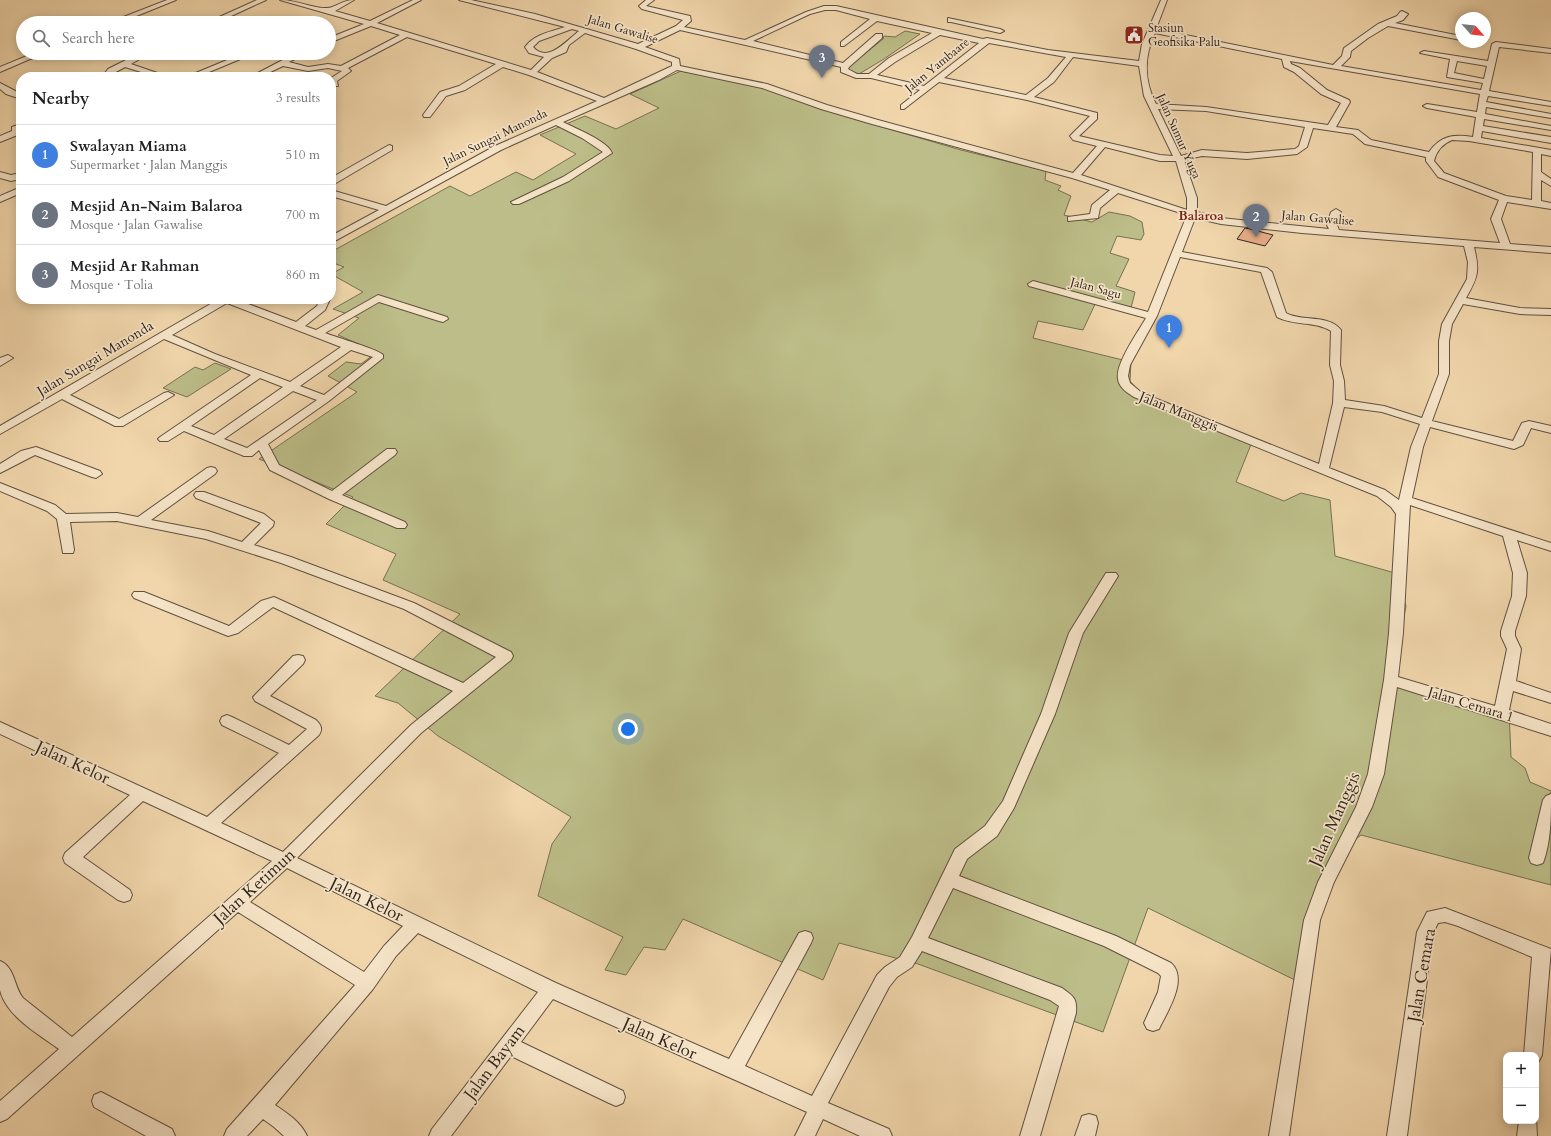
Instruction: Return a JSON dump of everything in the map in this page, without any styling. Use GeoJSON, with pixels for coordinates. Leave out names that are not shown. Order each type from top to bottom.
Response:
{"type":"FeatureCollection","features":[{"type":"Feature","properties":{"kind":"street"},"geometry":{"type":"LineString","coordinates":[[131,16],[173,0]]}},
{"type":"Feature","properties":{"kind":"street"},"geometry":{"type":"LineString","coordinates":[[228,16],[263,0]]}},
{"type":"Feature","properties":{"kind":"street"},"geometry":{"type":"LineString","coordinates":[[283,0],[372,23],[532,73],[604,101]]}},
{"type":"Feature","properties":{"kind":"street"},"geometry":{"type":"LineString","coordinates":[[329,11],[351,0]]}},
{"type":"Feature","properties":{"kind":"street"},"geometry":{"type":"LineString","coordinates":[[336,38],[372,23],[418,0]]}},
{"type":"Feature","properties":{"kind":"street","name":"Jalan Gawalise"},"geometry":{"type":"LineString","coordinates":[[462,0],[520,12],[639,46],[676,61],[676,67],[764,86],[824,107],[997,156],[1075,176],[1192,214],[1242,224],[1551,250]]}},
{"type":"Feature","properties":{"kind":"street"},"geometry":{"type":"LineString","coordinates":[[639,46],[678,28],[687,21],[687,18],[644,8],[642,6],[650,0]]}},
{"type":"Feature","properties":{"kind":"street","name":"Jalan Sumur Yuga"},"geometry":{"type":"LineString","coordinates":[[1164,0],[1146,44],[1142,64],[1148,96],[1178,159],[1190,192],[1192,214]]}},
{"type":"Feature","properties":{"kind":"street"},"geometry":{"type":"LineString","coordinates":[[746,42],[808,13],[824,8],[836,8],[937,33],[1071,55],[1142,64]]}},
{"type":"Feature","properties":{"kind":"street"},"geometry":{"type":"LineString","coordinates":[[1335,67],[1346,57],[1347,50],[1371,32],[1400,18],[1404,14],[1402,13]]}},
{"type":"Feature","properties":{"kind":"street"},"geometry":{"type":"LineString","coordinates":[[871,44],[848,42],[864,25],[876,18]]}},
{"type":"Feature","properties":{"kind":"street","name":"Jalan Yambaare"},"geometry":{"type":"LineString","coordinates":[[904,107],[963,58],[1000,31],[951,20]]}},
{"type":"Feature","properties":{"kind":"street"},"geometry":{"type":"LineString","coordinates":[[1386,24],[1455,37]]}},
{"type":"Feature","properties":{"kind":"street"},"geometry":{"type":"LineString","coordinates":[[549,56],[532,50],[529,47],[536,40],[572,27]]}},
{"type":"Feature","properties":{"kind":"street"},"geometry":{"type":"LineString","coordinates":[[678,28],[746,42],[845,66]]}},
{"type":"Feature","properties":{"kind":"street"},"geometry":{"type":"LineString","coordinates":[[1152,30],[1195,37],[1286,58],[1551,104]]}},
{"type":"Feature","properties":{"kind":"street"},"geometry":{"type":"LineString","coordinates":[[532,73],[549,56],[562,50],[566,44],[584,31]]}},
{"type":"Feature","properties":{"kind":"street"},"geometry":{"type":"LineString","coordinates":[[871,76],[892,60],[937,33]]}},
{"type":"Feature","properties":{"kind":"street"},"geometry":{"type":"LineString","coordinates":[[342,68],[408,34]]}},
{"type":"Feature","properties":{"kind":"street"},"geometry":{"type":"LineString","coordinates":[[845,66],[879,36]]}},
{"type":"Feature","properties":{"kind":"street"},"geometry":{"type":"LineString","coordinates":[[1477,140],[1482,104],[1486,93],[1491,64],[1493,43],[1551,51]]}},
{"type":"Feature","properties":{"kind":"street"},"geometry":{"type":"LineString","coordinates":[[1424,53],[1491,64]]}},
{"type":"Feature","properties":{"kind":"street"},"geometry":{"type":"LineString","coordinates":[[1028,98],[1051,80],[1071,55]]}},
{"type":"Feature","properties":{"kind":"street"},"geometry":{"type":"LineString","coordinates":[[1286,58],[1287,65],[1297,70],[1324,92],[1346,102],[1331,128]]}},
{"type":"Feature","properties":{"kind":"street"},"geometry":{"type":"LineString","coordinates":[[1454,58],[1450,75],[1488,82]]}},
{"type":"Feature","properties":{"kind":"street"},"geometry":{"type":"LineString","coordinates":[[0,70],[24,60]]}},
{"type":"Feature","properties":{"kind":"street"},"geometry":{"type":"LineString","coordinates":[[110,72],[132,60]]}},
{"type":"Feature","properties":{"kind":"street"},"geometry":{"type":"LineString","coordinates":[[203,72],[233,60]]}},
{"type":"Feature","properties":{"kind":"street"},"geometry":{"type":"LineString","coordinates":[[264,72],[287,60]]}},
{"type":"Feature","properties":{"kind":"street"},"geometry":{"type":"LineString","coordinates":[[281,63],[308,69],[328,66],[342,68],[347,71],[336,78]]}},
{"type":"Feature","properties":{"kind":"street"},"geometry":{"type":"LineString","coordinates":[[124,64],[149,72]]}},
{"type":"Feature","properties":{"kind":"street"},"geometry":{"type":"LineString","coordinates":[[426,115],[443,94],[462,88],[502,64]]}},
{"type":"Feature","properties":{"kind":"street"},"geometry":{"type":"LineString","coordinates":[[845,66],[844,70],[862,77],[871,76],[926,89]]}},
{"type":"Feature","properties":{"kind":"street","name":"Jalan Sungai Manonda"},"geometry":{"type":"LineString","coordinates":[[336,237],[498,148],[656,78],[676,67]]}},
{"type":"Feature","properties":{"kind":"street"},"geometry":{"type":"LineString","coordinates":[[852,86],[862,77]]}},
{"type":"Feature","properties":{"kind":"street"},"geometry":{"type":"LineString","coordinates":[[938,79],[1028,98],[1094,115],[1094,117],[1074,136],[1102,145],[1149,156],[1178,159],[1200,154],[1247,156],[1297,151],[1303,146],[1310,125]]}},
{"type":"Feature","properties":{"kind":"street"},"geometry":{"type":"LineString","coordinates":[[0,85],[9,92],[16,95]]}},
{"type":"Feature","properties":{"kind":"street"},"geometry":{"type":"LineString","coordinates":[[1482,104],[1551,116]]}},
{"type":"Feature","properties":{"kind":"street"},"geometry":{"type":"LineString","coordinates":[[1152,106],[1206,109],[1331,128],[1358,133],[1368,142],[1431,155]]}},
{"type":"Feature","properties":{"kind":"street"},"geometry":{"type":"LineString","coordinates":[[1427,106],[1551,128]]}},
{"type":"Feature","properties":{"kind":"street"},"geometry":{"type":"LineString","coordinates":[[516,202],[566,179],[608,153],[607,150],[585,136],[555,122]]}},
{"type":"Feature","properties":{"kind":"street"},"geometry":{"type":"LineString","coordinates":[[1479,128],[1551,140]]}},
{"type":"Feature","properties":{"kind":"street"},"geometry":{"type":"LineString","coordinates":[[0,139],[16,132]]}},
{"type":"Feature","properties":{"kind":"street"},"geometry":{"type":"LineString","coordinates":[[1551,153],[1477,140],[1448,138],[1439,143],[1431,155],[1430,161],[1441,175],[1504,199],[1551,206]]}},
{"type":"Feature","properties":{"kind":"street"},"geometry":{"type":"LineString","coordinates":[[1075,176],[1102,145]]}},
{"type":"Feature","properties":{"kind":"street"},"geometry":{"type":"LineString","coordinates":[[336,179],[389,148]]}},
{"type":"Feature","properties":{"kind":"street"},"geometry":{"type":"LineString","coordinates":[[1536,203],[1537,150]]}},
{"type":"Feature","properties":{"kind":"street"},"geometry":{"type":"LineString","coordinates":[[1536,173],[1551,183]]}},
{"type":"Feature","properties":{"kind":"street"},"geometry":{"type":"LineString","coordinates":[[0,175],[16,178]]}},
{"type":"Feature","properties":{"kind":"street"},"geometry":{"type":"LineString","coordinates":[[336,182],[344,185],[336,190]]}},
{"type":"Feature","properties":{"kind":"street"},"geometry":{"type":"LineString","coordinates":[[1072,219],[1095,216],[1095,207],[1116,190]]}},
{"type":"Feature","properties":{"kind":"street"},"geometry":{"type":"LineString","coordinates":[[0,199],[16,192]]}},
{"type":"Feature","properties":{"kind":"street"},"geometry":{"type":"LineString","coordinates":[[336,194],[387,209]]}},
{"type":"Feature","properties":{"kind":"street"},"geometry":{"type":"LineString","coordinates":[[1504,199],[1496,219],[1506,246]]}},
{"type":"Feature","properties":{"kind":"street"},"geometry":{"type":"LineString","coordinates":[[1335,233],[1332,225],[1336,212]]}},
{"type":"Feature","properties":{"kind":"street","name":"Jalan Manggis"},"geometry":{"type":"LineString","coordinates":[[1192,214],[1178,254],[1152,316],[1125,365],[1122,382],[1138,395],[1389,498],[1400,509],[1404,507]]}},
{"type":"Feature","properties":{"kind":"street","name":"Jalan Manggis"},"geometry":{"type":"LineString","coordinates":[[1278,1136],[1312,920],[1326,882],[1371,789],[1376,774],[1391,680],[1398,607],[1404,507],[1417,447],[1444,374],[1444,341],[1447,324],[1459,300],[1468,289],[1473,270],[1472,254],[1468,242]]}},
{"type":"Feature","properties":{"kind":"street"},"geometry":{"type":"LineString","coordinates":[[1178,254],[1264,270],[1266,272],[1280,315],[1287,318],[1334,328],[1336,331],[1335,365],[1338,381],[1339,403],[1323,470]]}},
{"type":"Feature","properties":{"kind":"street","name":"Jalan Sagu"},"geometry":{"type":"LineString","coordinates":[[1033,284],[1152,316]]}},
{"type":"Feature","properties":{"kind":"street"},"geometry":{"type":"LineString","coordinates":[[318,333],[378,298],[443,319]]}},
{"type":"Feature","properties":{"kind":"street"},"geometry":{"type":"LineString","coordinates":[[1459,300],[1532,312],[1551,312]]}},
{"type":"Feature","properties":{"kind":"street","name":"Jalan Sungai Manonda"},"geometry":{"type":"LineString","coordinates":[[0,431],[217,304]]}},
{"type":"Feature","properties":{"kind":"street"},"geometry":{"type":"LineString","coordinates":[[182,426],[216,439],[248,454],[326,400],[378,358],[376,353],[349,346],[239,304]]}},
{"type":"Feature","properties":{"kind":"street"},"geometry":{"type":"LineString","coordinates":[[298,326],[321,308],[323,304]]}},
{"type":"Feature","properties":{"kind":"street"},"geometry":{"type":"LineString","coordinates":[[163,335],[326,400]]}},
{"type":"Feature","properties":{"kind":"street"},"geometry":{"type":"LineString","coordinates":[[216,439],[293,387],[349,346]]}},
{"type":"Feature","properties":{"kind":"street"},"geometry":{"type":"LineString","coordinates":[[164,439],[259,374]]}},
{"type":"Feature","properties":{"kind":"street"},"geometry":{"type":"LineString","coordinates":[[62,394],[118,424],[168,395]]}},
{"type":"Feature","properties":{"kind":"street"},"geometry":{"type":"LineString","coordinates":[[1339,403],[1384,409],[1427,423],[1514,445],[1519,443],[1526,425],[1529,424],[1551,430]]}},
{"type":"Feature","properties":{"kind":"street"},"geometry":{"type":"LineString","coordinates":[[262,444],[274,467],[333,496],[401,525]]}},
{"type":"Feature","properties":{"kind":"street"},"geometry":{"type":"LineString","coordinates":[[0,469],[25,454],[36,451],[96,474]]}},
{"type":"Feature","properties":{"kind":"street"},"geometry":{"type":"LineString","coordinates":[[333,496],[391,452]]}},
{"type":"Feature","properties":{"kind":"street"},"geometry":{"type":"LineString","coordinates":[[141,521],[211,471]]}},
{"type":"Feature","properties":{"kind":"street"},"geometry":{"type":"LineString","coordinates":[[0,487],[51,508],[63,518],[68,550]]}},
{"type":"Feature","properties":{"kind":"street"},"geometry":{"type":"LineString","coordinates":[[63,518],[104,516],[141,521],[208,535],[244,547],[267,526],[268,522],[260,518],[200,495]]}},
{"type":"Feature","properties":{"kind":"street"},"geometry":{"type":"LineString","coordinates":[[1404,507],[1509,534],[1551,547]]}},
{"type":"Feature","properties":{"kind":"street"},"geometry":{"type":"LineString","coordinates":[[1501,713],[1514,649],[1508,636],[1508,631],[1519,596],[1520,573],[1509,534]]}},
{"type":"Feature","properties":{"kind":"street","name":"Jalan Ketimun"},"geometry":{"type":"LineString","coordinates":[[0,1113],[285,860],[416,730],[506,656],[409,606],[286,560],[244,547]]}},
{"type":"Feature","properties":{"kind":"street"},"geometry":{"type":"LineString","coordinates":[[805,1136],[818,1107],[883,981],[891,972],[906,962],[918,942],[960,854],[980,841],[991,830],[1009,804],[1048,714],[1076,634],[1111,576]]}},
{"type":"Feature","properties":{"kind":"street"},"geometry":{"type":"LineString","coordinates":[[139,595],[228,631],[233,630],[266,604],[274,602],[464,690]]}},
{"type":"Feature","properties":{"kind":"street"},"geometry":{"type":"LineString","coordinates":[[208,825],[314,731],[314,727],[260,697],[298,660]]}},
{"type":"Feature","properties":{"kind":"street","name":"Jalan Cemara 1"},"geometry":{"type":"LineString","coordinates":[[1391,680],[1501,713],[1551,730]]}},
{"type":"Feature","properties":{"kind":"street"},"geometry":{"type":"LineString","coordinates":[[1508,684],[1551,698]]}},
{"type":"Feature","properties":{"kind":"street"},"geometry":{"type":"LineString","coordinates":[[227,721],[290,752]]}},
{"type":"Feature","properties":{"kind":"street","name":"Jalan Kelor"},"geometry":{"type":"LineString","coordinates":[[0,728],[285,860],[550,989],[882,1136]]}},
{"type":"Feature","properties":{"kind":"street"},"geometry":{"type":"LineString","coordinates":[[124,896],[71,858],[141,794]]}},
{"type":"Feature","properties":{"kind":"street"},"geometry":{"type":"LineString","coordinates":[[1537,858],[1551,800]]}},
{"type":"Feature","properties":{"kind":"street"},"geometry":{"type":"LineString","coordinates":[[949,879],[1110,941],[1164,968],[1169,972],[1170,978],[1153,1024]]}},
{"type":"Feature","properties":{"kind":"street"},"geometry":{"type":"LineString","coordinates":[[236,902],[367,983]]}},
{"type":"Feature","properties":{"kind":"street","name":"Jalan Cemara"},"geometry":{"type":"LineString","coordinates":[[1397,1136],[1425,932],[1433,917],[1445,915],[1546,955]]}},
{"type":"Feature","properties":{"kind":"street"},"geometry":{"type":"LineString","coordinates":[[234,1136],[261,1107],[367,983],[374,971],[387,955],[417,923]]}},
{"type":"Feature","properties":{"kind":"street"},"geometry":{"type":"LineString","coordinates":[[733,1070],[805,938]]}},
{"type":"Feature","properties":{"kind":"street"},"geometry":{"type":"LineString","coordinates":[[918,942],[1056,994],[1068,1004],[1067,1013],[1030,1136]]}},
{"type":"Feature","properties":{"kind":"street"},"geometry":{"type":"LineString","coordinates":[[1533,1052],[1546,955]]}},
{"type":"Feature","properties":{"kind":"street"},"geometry":{"type":"LineString","coordinates":[[0,969],[5,975],[10,994],[17,1004],[72,1049]]}},
{"type":"Feature","properties":{"kind":"street","name":"Jalan Bayam"},"geometry":{"type":"LineString","coordinates":[[439,1136],[550,989]]}},
{"type":"Feature","properties":{"kind":"street"},"geometry":{"type":"LineString","coordinates":[[507,1045],[616,1097]]}},
{"type":"Feature","properties":{"kind":"street"},"geometry":{"type":"LineString","coordinates":[[101,1102],[164,1136]]}},
{"type":"Feature","properties":{"kind":"street"},"geometry":{"type":"LineString","coordinates":[[261,1107],[281,1120],[297,1136]]}},
{"type":"Feature","properties":{"kind":"street"},"geometry":{"type":"LineString","coordinates":[[1527,1136],[1528,1124]]}},
{"type":"Feature","properties":{"kind":"green space"},"geometry":{"type":"Polygon","coordinates":[[[905,31],[920,34],[859,74],[846,69],[883,39],[884,36],[895,37],[905,31]]]}},
{"type":"Feature","properties":{"kind":"green space"},"geometry":{"type":"Polygon","coordinates":[[[681,71],[760,86],[831,112],[961,150],[1046,171],[1045,180],[1061,186],[1058,190],[1071,196],[1064,215],[1092,222],[1109,212],[1130,216],[1142,222],[1144,234],[1141,240],[1117,236],[1110,253],[1129,259],[1116,286],[1135,292],[1131,308],[1097,300],[1083,330],[1038,321],[1033,338],[1131,362],[1130,381],[1150,404],[1252,442],[1236,482],[1284,501],[1301,493],[1330,500],[1335,556],[1395,573],[1406,606],[1392,678],[1509,710],[1511,757],[1525,768],[1530,782],[1551,791],[1551,885],[1361,835],[1338,853],[1303,984],[1148,908],[1103,1032],[918,964],[839,943],[823,980],[683,919],[665,950],[644,947],[626,975],[605,970],[623,937],[538,896],[552,844],[571,817],[438,736],[398,703],[375,696],[460,614],[383,580],[396,554],[326,524],[353,497],[259,459],[357,392],[328,376],[346,362],[361,364],[377,352],[338,335],[359,318],[333,309],[363,292],[336,277],[336,271],[344,267],[336,264],[336,249],[450,186],[470,196],[516,172],[533,180],[576,154],[540,135],[585,116],[616,129],[659,108],[630,94],[681,71]]]}},
{"type":"Feature","properties":{"kind":"green space"},"geometry":{"type":"Polygon","coordinates":[[[215,363],[231,369],[187,397],[163,388],[195,367],[203,370],[215,363]]]}},
{"type":"Feature","properties":{"kind":"building"},"geometry":{"type":"Polygon","coordinates":[[[1245,228],[1273,235],[1265,246],[1237,239],[1245,228]]]}},
{"type":"Feature","properties":{"kind":"place","name":"Stasiun Geofisika Palu"},"geometry":{"type":"Point","coordinates":[1134,35]}},
{"type":"Feature","properties":{"kind":"place","name":"Mesjid Ar Rahman"},"geometry":{"type":"Point","coordinates":[822,78]}},
{"type":"Feature","properties":{"kind":"place","name":"Mesjid An-Naim Balaroa"},"geometry":{"type":"Point","coordinates":[1256,237]}},
{"type":"Feature","properties":{"kind":"place","name":"Swalayan Miama"},"geometry":{"type":"Point","coordinates":[1169,348]}},
{"type":"Feature","properties":{"kind":"district","name":"Balaroa"},"geometry":{"type":"Point","coordinates":[1201,215]}}]}
